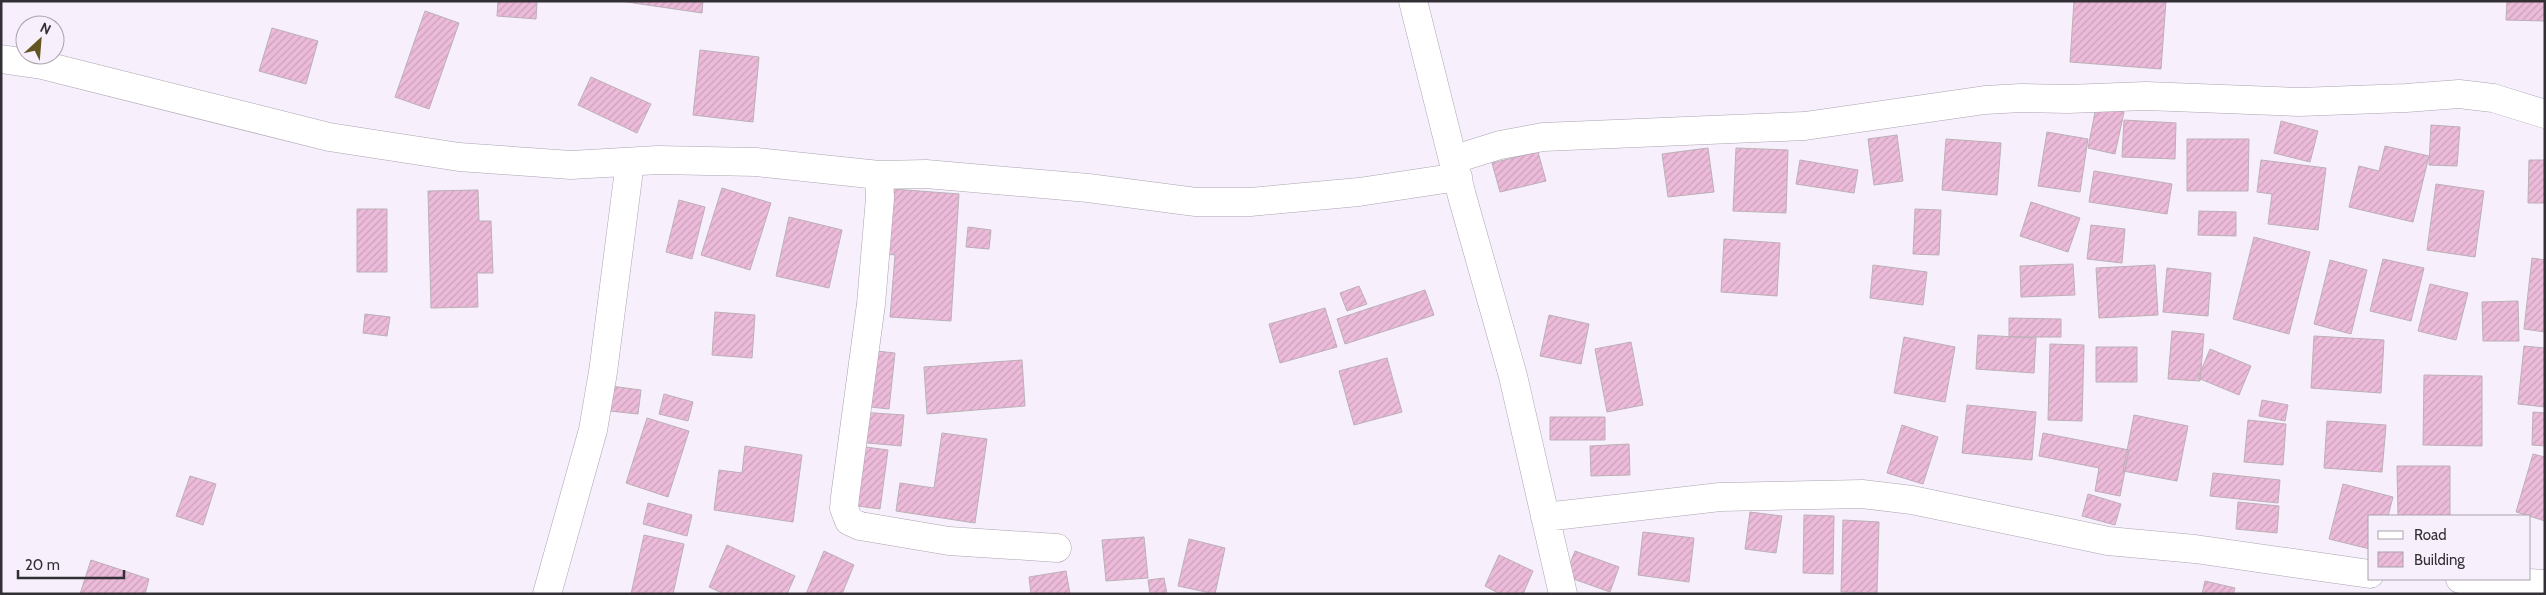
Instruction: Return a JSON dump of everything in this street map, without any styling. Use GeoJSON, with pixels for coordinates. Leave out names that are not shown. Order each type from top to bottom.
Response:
{"type":"FeatureCollection","features":[{"type":"Feature","properties":{"kind":"street"},"geometry":{"type":"LineString","coordinates":[[1413,1],[1513,376],[1563,594]]}},
{"type":"Feature","properties":{"kind":"street"},"geometry":{"type":"LineString","coordinates":[[1,59],[42,66],[328,137],[459,156],[571,165],[630,162],[756,162],[879,175],[926,174],[1088,188],[1196,202],[1250,202],[1349,193],[1457,168],[1500,145],[1542,137],[1805,126],[1985,100],[2021,98],[2068,100],[2146,96],[2300,102],[2459,94],[2493,98],[2545,114]]}},
{"type":"Feature","properties":{"kind":"street"},"geometry":{"type":"LineString","coordinates":[[547,594],[593,430],[603,372],[630,162]]}},
{"type":"Feature","properties":{"kind":"street"},"geometry":{"type":"LineString","coordinates":[[879,175],[880,198],[871,304],[844,508],[849,521],[860,526],[949,541],[1057,548]]}},
{"type":"Feature","properties":{"kind":"street"},"geometry":{"type":"LineString","coordinates":[[1545,517],[1720,497],[1862,494],[1912,500],[2108,541],[2195,549],[2368,574]]}},
{"type":"Feature","properties":{"kind":"street"},"geometry":{"type":"LineString","coordinates":[[2477,580],[2545,584]]}},
{"type":"Feature","properties":{"kind":"building"},"geometry":{"type":"Polygon","coordinates":[[[498,1],[537,1],[536,19],[497,16],[498,1]]]}},
{"type":"Feature","properties":{"kind":"building"},"geometry":{"type":"Polygon","coordinates":[[[620,1],[703,1],[702,13],[620,1]]]}},
{"type":"Feature","properties":{"kind":"building"},"geometry":{"type":"Polygon","coordinates":[[[2074,1],[2166,1],[2161,69],[2070,62],[2074,1]]]}},
{"type":"Feature","properties":{"kind":"building"},"geometry":{"type":"Polygon","coordinates":[[[2507,1],[2545,1],[2545,21],[2506,20],[2507,1]]]}},
{"type":"Feature","properties":{"kind":"building"},"geometry":{"type":"Polygon","coordinates":[[[425,11],[459,23],[429,109],[395,97],[425,11]]]}},
{"type":"Feature","properties":{"kind":"building"},"geometry":{"type":"Polygon","coordinates":[[[272,28],[318,41],[306,84],[259,71],[272,28]]]}},
{"type":"Feature","properties":{"kind":"building"},"geometry":{"type":"Polygon","coordinates":[[[700,50],[759,57],[753,122],[693,115],[700,50]]]}},
{"type":"Feature","properties":{"kind":"building"},"geometry":{"type":"Polygon","coordinates":[[[591,77],[651,104],[637,133],[578,105],[591,77]]]}},
{"type":"Feature","properties":{"kind":"building"},"geometry":{"type":"Polygon","coordinates":[[[2096,107],[2124,112],[2115,154],[2088,148],[2096,107]]]}},
{"type":"Feature","properties":{"kind":"building"},"geometry":{"type":"Polygon","coordinates":[[[2124,120],[2176,123],[2175,159],[2122,157],[2124,120]]]}},
{"type":"Feature","properties":{"kind":"building"},"geometry":{"type":"Polygon","coordinates":[[[2281,121],[2318,131],[2310,162],[2274,153],[2281,121]]]}},
{"type":"Feature","properties":{"kind":"building"},"geometry":{"type":"Polygon","coordinates":[[[2431,125],[2460,127],[2457,166],[2429,165],[2431,125]]]}},
{"type":"Feature","properties":{"kind":"building"},"geometry":{"type":"Polygon","coordinates":[[[2047,132],[2088,139],[2080,192],[2038,186],[2047,132]]]}},
{"type":"Feature","properties":{"kind":"building"},"geometry":{"type":"Polygon","coordinates":[[[1897,135],[1903,181],[1874,185],[1868,139],[1897,135]]]}},
{"type":"Feature","properties":{"kind":"building"},"geometry":{"type":"Polygon","coordinates":[[[1946,139],[2001,143],[1997,195],[1942,190],[1946,139]]]}},
{"type":"Feature","properties":{"kind":"building"},"geometry":{"type":"Polygon","coordinates":[[[2187,139],[2249,139],[2248,191],[2187,191],[2187,139]]]}},
{"type":"Feature","properties":{"kind":"building"},"geometry":{"type":"Polygon","coordinates":[[[2385,146],[2429,156],[2413,222],[2349,207],[2359,166],[2379,171],[2385,146]]]}},
{"type":"Feature","properties":{"kind":"building"},"geometry":{"type":"Polygon","coordinates":[[[1708,148],[1714,192],[1668,197],[1662,154],[1708,148]]]}},
{"type":"Feature","properties":{"kind":"building"},"geometry":{"type":"Polygon","coordinates":[[[1736,148],[1788,150],[1786,213],[1733,211],[1736,148]]]}},
{"type":"Feature","properties":{"kind":"building"},"geometry":{"type":"Polygon","coordinates":[[[1538,152],[1546,181],[1500,192],[1492,163],[1538,152]]]}},
{"type":"Feature","properties":{"kind":"building"},"geometry":{"type":"Polygon","coordinates":[[[1800,160],[1858,170],[1854,193],[1796,184],[1800,160]]]}},
{"type":"Feature","properties":{"kind":"building"},"geometry":{"type":"Polygon","coordinates":[[[2261,160],[2326,168],[2318,230],[2268,224],[2272,194],[2257,192],[2261,160]]]}},
{"type":"Feature","properties":{"kind":"building"},"geometry":{"type":"Polygon","coordinates":[[[2529,160],[2545,160],[2545,203],[2528,203],[2529,160]]]}},
{"type":"Feature","properties":{"kind":"building"},"geometry":{"type":"Polygon","coordinates":[[[2094,171],[2172,184],[2167,214],[2089,202],[2094,171]]]}},
{"type":"Feature","properties":{"kind":"building"},"geometry":{"type":"Polygon","coordinates":[[[2436,184],[2484,191],[2475,257],[2427,250],[2436,184]]]}},
{"type":"Feature","properties":{"kind":"building"},"geometry":{"type":"Polygon","coordinates":[[[722,188],[771,203],[750,270],[701,255],[722,188]]]}},
{"type":"Feature","properties":{"kind":"building"},"geometry":{"type":"Polygon","coordinates":[[[880,188],[959,194],[951,321],[890,317],[895,255],[872,253],[880,188]]]}},
{"type":"Feature","properties":{"kind":"building"},"geometry":{"type":"Polygon","coordinates":[[[478,190],[479,221],[491,221],[493,273],[477,273],[478,307],[431,308],[428,191],[478,190]]]}},
{"type":"Feature","properties":{"kind":"building"},"geometry":{"type":"Polygon","coordinates":[[[679,200],[705,207],[692,259],[666,252],[679,200]]]}},
{"type":"Feature","properties":{"kind":"building"},"geometry":{"type":"Polygon","coordinates":[[[2031,202],[2080,218],[2068,252],[2020,236],[2031,202]]]}},
{"type":"Feature","properties":{"kind":"building"},"geometry":{"type":"Polygon","coordinates":[[[357,209],[387,209],[387,272],[357,272],[357,209]]]}},
{"type":"Feature","properties":{"kind":"building"},"geometry":{"type":"Polygon","coordinates":[[[1915,209],[1941,210],[1939,255],[1913,254],[1915,209]]]}},
{"type":"Feature","properties":{"kind":"building"},"geometry":{"type":"Polygon","coordinates":[[[2199,211],[2236,212],[2236,236],[2198,235],[2199,211]]]}},
{"type":"Feature","properties":{"kind":"building"},"geometry":{"type":"Polygon","coordinates":[[[789,217],[842,230],[829,288],[776,276],[789,217]]]}},
{"type":"Feature","properties":{"kind":"building"},"geometry":{"type":"Polygon","coordinates":[[[2091,225],[2125,229],[2122,263],[2087,259],[2091,225]]]}},
{"type":"Feature","properties":{"kind":"building"},"geometry":{"type":"Polygon","coordinates":[[[968,227],[991,230],[989,249],[966,247],[968,227]]]}},
{"type":"Feature","properties":{"kind":"building"},"geometry":{"type":"Polygon","coordinates":[[[2254,237],[2310,252],[2289,334],[2233,319],[2254,237]]]}},
{"type":"Feature","properties":{"kind":"building"},"geometry":{"type":"Polygon","coordinates":[[[1724,239],[1780,243],[1777,296],[1721,292],[1724,239]]]}},
{"type":"Feature","properties":{"kind":"building"},"geometry":{"type":"Polygon","coordinates":[[[2532,258],[2545,260],[2545,332],[2524,329],[2532,258]]]}},
{"type":"Feature","properties":{"kind":"building"},"geometry":{"type":"Polygon","coordinates":[[[2383,259],[2424,268],[2411,321],[2370,311],[2383,259]]]}},
{"type":"Feature","properties":{"kind":"building"},"geometry":{"type":"Polygon","coordinates":[[[2330,260],[2367,270],[2351,334],[2314,324],[2330,260]]]}},
{"type":"Feature","properties":{"kind":"building"},"geometry":{"type":"Polygon","coordinates":[[[2073,264],[2075,295],[2021,297],[2020,266],[2073,264]]]}},
{"type":"Feature","properties":{"kind":"building"},"geometry":{"type":"Polygon","coordinates":[[[1873,265],[1927,272],[1923,305],[1870,298],[1873,265]]]}},
{"type":"Feature","properties":{"kind":"building"},"geometry":{"type":"Polygon","coordinates":[[[2155,265],[2158,315],[2099,318],[2096,268],[2155,265]]]}},
{"type":"Feature","properties":{"kind":"building"},"geometry":{"type":"Polygon","coordinates":[[[2167,268],[2211,273],[2208,316],[2163,312],[2167,268]]]}},
{"type":"Feature","properties":{"kind":"building"},"geometry":{"type":"Polygon","coordinates":[[[2430,284],[2468,293],[2456,340],[2418,331],[2430,284]]]}},
{"type":"Feature","properties":{"kind":"building"},"geometry":{"type":"Polygon","coordinates":[[[1359,286],[1367,304],[1347,311],[1340,293],[1359,286]]]}},
{"type":"Feature","properties":{"kind":"building"},"geometry":{"type":"Polygon","coordinates":[[[1425,290],[1434,315],[1345,344],[1337,319],[1425,290]]]}},
{"type":"Feature","properties":{"kind":"building"},"geometry":{"type":"Polygon","coordinates":[[[2518,301],[2519,341],[2483,341],[2482,302],[2518,301]]]}},
{"type":"Feature","properties":{"kind":"building"},"geometry":{"type":"Polygon","coordinates":[[[1325,308],[1337,347],[1280,363],[1269,324],[1325,308]]]}},
{"type":"Feature","properties":{"kind":"building"},"geometry":{"type":"Polygon","coordinates":[[[715,312],[755,315],[752,358],[712,355],[715,312]]]}},
{"type":"Feature","properties":{"kind":"building"},"geometry":{"type":"Polygon","coordinates":[[[365,314],[390,317],[387,336],[363,333],[365,314]]]}},
{"type":"Feature","properties":{"kind":"building"},"geometry":{"type":"Polygon","coordinates":[[[1549,315],[1589,324],[1581,364],[1540,356],[1549,315]]]}},
{"type":"Feature","properties":{"kind":"building"},"geometry":{"type":"Polygon","coordinates":[[[2009,318],[2061,319],[2061,337],[2009,337],[2009,318]]]}},
{"type":"Feature","properties":{"kind":"building"},"geometry":{"type":"Polygon","coordinates":[[[2172,331],[2204,334],[2200,381],[2168,379],[2172,331]]]}},
{"type":"Feature","properties":{"kind":"building"},"geometry":{"type":"Polygon","coordinates":[[[1978,335],[2036,338],[2034,373],[1976,369],[1978,335]]]}},
{"type":"Feature","properties":{"kind":"building"},"geometry":{"type":"Polygon","coordinates":[[[2314,336],[2384,340],[2381,393],[2311,388],[2314,336]]]}},
{"type":"Feature","properties":{"kind":"building"},"geometry":{"type":"Polygon","coordinates":[[[1904,337],[1955,347],[1945,402],[1894,393],[1904,337]]]}},
{"type":"Feature","properties":{"kind":"building"},"geometry":{"type":"Polygon","coordinates":[[[1631,342],[1643,405],[1607,412],[1595,349],[1631,342]]]}},
{"type":"Feature","properties":{"kind":"building"},"geometry":{"type":"Polygon","coordinates":[[[2050,344],[2084,345],[2082,421],[2048,420],[2050,344]]]}},
{"type":"Feature","properties":{"kind":"building"},"geometry":{"type":"Polygon","coordinates":[[[2524,346],[2545,348],[2545,407],[2518,404],[2524,346]]]}},
{"type":"Feature","properties":{"kind":"building"},"geometry":{"type":"Polygon","coordinates":[[[2096,347],[2137,347],[2137,382],[2096,382],[2096,347]]]}},
{"type":"Feature","properties":{"kind":"building"},"geometry":{"type":"Polygon","coordinates":[[[2210,349],[2251,366],[2239,395],[2198,378],[2210,349]]]}},
{"type":"Feature","properties":{"kind":"building"},"geometry":{"type":"Polygon","coordinates":[[[867,350],[895,353],[889,409],[861,406],[867,350]]]}},
{"type":"Feature","properties":{"kind":"building"},"geometry":{"type":"Polygon","coordinates":[[[1387,358],[1402,412],[1354,425],[1339,371],[1387,358]]]}},
{"type":"Feature","properties":{"kind":"building"},"geometry":{"type":"Polygon","coordinates":[[[1022,360],[1025,406],[927,414],[924,367],[1022,360]]]}},
{"type":"Feature","properties":{"kind":"building"},"geometry":{"type":"Polygon","coordinates":[[[2424,375],[2482,376],[2482,446],[2423,445],[2424,375]]]}},
{"type":"Feature","properties":{"kind":"building"},"geometry":{"type":"Polygon","coordinates":[[[603,385],[641,390],[638,414],[600,410],[603,385]]]}},
{"type":"Feature","properties":{"kind":"building"},"geometry":{"type":"Polygon","coordinates":[[[664,394],[693,402],[688,421],[659,414],[664,394]]]}},
{"type":"Feature","properties":{"kind":"building"},"geometry":{"type":"Polygon","coordinates":[[[2262,400],[2288,405],[2285,421],[2259,416],[2262,400]]]}},
{"type":"Feature","properties":{"kind":"building"},"geometry":{"type":"Polygon","coordinates":[[[1967,405],[2036,412],[2032,460],[1962,453],[1967,405]]]}},
{"type":"Feature","properties":{"kind":"building"},"geometry":{"type":"Polygon","coordinates":[[[859,412],[904,415],[901,446],[857,442],[859,412]]]}},
{"type":"Feature","properties":{"kind":"building"},"geometry":{"type":"Polygon","coordinates":[[[2533,412],[2545,413],[2545,446],[2532,445],[2533,412]]]}},
{"type":"Feature","properties":{"kind":"building"},"geometry":{"type":"Polygon","coordinates":[[[2134,415],[2188,426],[2177,481],[2123,471],[2134,415]]]}},
{"type":"Feature","properties":{"kind":"building"},"geometry":{"type":"Polygon","coordinates":[[[1550,417],[1605,417],[1605,440],[1550,440],[1550,417]]]}},
{"type":"Feature","properties":{"kind":"building"},"geometry":{"type":"Polygon","coordinates":[[[647,418],[689,431],[668,497],[626,483],[647,418]]]}},
{"type":"Feature","properties":{"kind":"building"},"geometry":{"type":"Polygon","coordinates":[[[2248,420],[2286,424],[2283,465],[2244,462],[2248,420]]]}},
{"type":"Feature","properties":{"kind":"building"},"geometry":{"type":"Polygon","coordinates":[[[2327,421],[2386,425],[2382,472],[2324,468],[2327,421]]]}},
{"type":"Feature","properties":{"kind":"building"},"geometry":{"type":"Polygon","coordinates":[[[1902,425],[1938,437],[1923,484],[1887,473],[1902,425]]]}},
{"type":"Feature","properties":{"kind":"building"},"geometry":{"type":"Polygon","coordinates":[[[942,433],[987,439],[975,523],[896,511],[900,483],[934,488],[942,433]]]}},
{"type":"Feature","properties":{"kind":"building"},"geometry":{"type":"Polygon","coordinates":[[[2043,433],[2129,450],[2120,496],[2095,491],[2099,468],[2039,456],[2043,433]]]}},
{"type":"Feature","properties":{"kind":"building"},"geometry":{"type":"Polygon","coordinates":[[[1629,444],[1630,475],[1591,476],[1590,446],[1629,444]]]}},
{"type":"Feature","properties":{"kind":"building"},"geometry":{"type":"Polygon","coordinates":[[[745,446],[802,455],[793,522],[714,510],[719,470],[742,473],[745,446]]]}},
{"type":"Feature","properties":{"kind":"building"},"geometry":{"type":"Polygon","coordinates":[[[858,446],[888,450],[880,509],[850,505],[858,446]]]}},
{"type":"Feature","properties":{"kind":"building"},"geometry":{"type":"Polygon","coordinates":[[[2533,454],[2545,457],[2545,521],[2531,517],[2531,515],[2516,512],[2533,454]]]}},
{"type":"Feature","properties":{"kind":"building"},"geometry":{"type":"Polygon","coordinates":[[[2397,466],[2450,466],[2450,515],[2398,515],[2397,466]]]}},
{"type":"Feature","properties":{"kind":"building"},"geometry":{"type":"Polygon","coordinates":[[[2213,473],[2280,480],[2278,503],[2210,496],[2213,473]]]}},
{"type":"Feature","properties":{"kind":"building"},"geometry":{"type":"Polygon","coordinates":[[[190,476],[216,484],[203,525],[176,516],[190,476]]]}},
{"type":"Feature","properties":{"kind":"building"},"geometry":{"type":"Polygon","coordinates":[[[2343,484],[2393,497],[2388,515],[2368,515],[2368,549],[2329,539],[2343,484]]]}},
{"type":"Feature","properties":{"kind":"building"},"geometry":{"type":"Polygon","coordinates":[[[2088,494],[2121,504],[2115,525],[2082,516],[2088,494]]]}},
{"type":"Feature","properties":{"kind":"building"},"geometry":{"type":"Polygon","coordinates":[[[2238,502],[2279,506],[2277,533],[2236,529],[2238,502]]]}},
{"type":"Feature","properties":{"kind":"building"},"geometry":{"type":"Polygon","coordinates":[[[648,503],[692,515],[687,536],[643,524],[648,503]]]}},
{"type":"Feature","properties":{"kind":"building"},"geometry":{"type":"Polygon","coordinates":[[[1750,512],[1782,516],[1776,553],[1745,549],[1750,512]]]}},
{"type":"Feature","properties":{"kind":"building"},"geometry":{"type":"Polygon","coordinates":[[[1804,515],[1834,516],[1833,574],[1803,573],[1804,515]]]}},
{"type":"Feature","properties":{"kind":"building"},"geometry":{"type":"Polygon","coordinates":[[[1843,520],[1879,522],[1877,593],[1841,592],[1843,520]]]}},
{"type":"Feature","properties":{"kind":"building"},"geometry":{"type":"Polygon","coordinates":[[[1643,532],[1694,538],[1689,582],[1638,575],[1643,532]]]}},
{"type":"Feature","properties":{"kind":"building"},"geometry":{"type":"Polygon","coordinates":[[[644,535],[684,544],[673,594],[631,594],[644,535]]]}},
{"type":"Feature","properties":{"kind":"building"},"geometry":{"type":"Polygon","coordinates":[[[1144,537],[1148,578],[1106,581],[1102,540],[1144,537]]]}},
{"type":"Feature","properties":{"kind":"building"},"geometry":{"type":"Polygon","coordinates":[[[1189,539],[1225,548],[1215,594],[1178,586],[1189,539]]]}},
{"type":"Feature","properties":{"kind":"building"},"geometry":{"type":"Polygon","coordinates":[[[727,545],[795,576],[787,594],[724,594],[709,587],[727,545]]]}},
{"type":"Feature","properties":{"kind":"building"},"geometry":{"type":"Polygon","coordinates":[[[824,551],[854,565],[842,594],[806,594],[824,551]]]}},
{"type":"Feature","properties":{"kind":"building"},"geometry":{"type":"Polygon","coordinates":[[[1575,551],[1619,567],[1610,592],[1565,576],[1575,551]]]}},
{"type":"Feature","properties":{"kind":"building"},"geometry":{"type":"Polygon","coordinates":[[[1499,555],[1533,571],[1523,594],[1500,594],[1485,586],[1499,555]]]}},
{"type":"Feature","properties":{"kind":"building"},"geometry":{"type":"Polygon","coordinates":[[[91,560],[149,579],[145,594],[80,594],[91,560]]]}},
{"type":"Feature","properties":{"kind":"building"},"geometry":{"type":"Polygon","coordinates":[[[1066,571],[1070,594],[1031,594],[1029,577],[1066,571]]]}},
{"type":"Feature","properties":{"kind":"building"},"geometry":{"type":"Polygon","coordinates":[[[1164,578],[1167,594],[1150,594],[1148,580],[1164,578]]]}},
{"type":"Feature","properties":{"kind":"building"},"geometry":{"type":"Polygon","coordinates":[[[2205,581],[2235,588],[2233,594],[2202,594],[2205,581]]]}}]}
